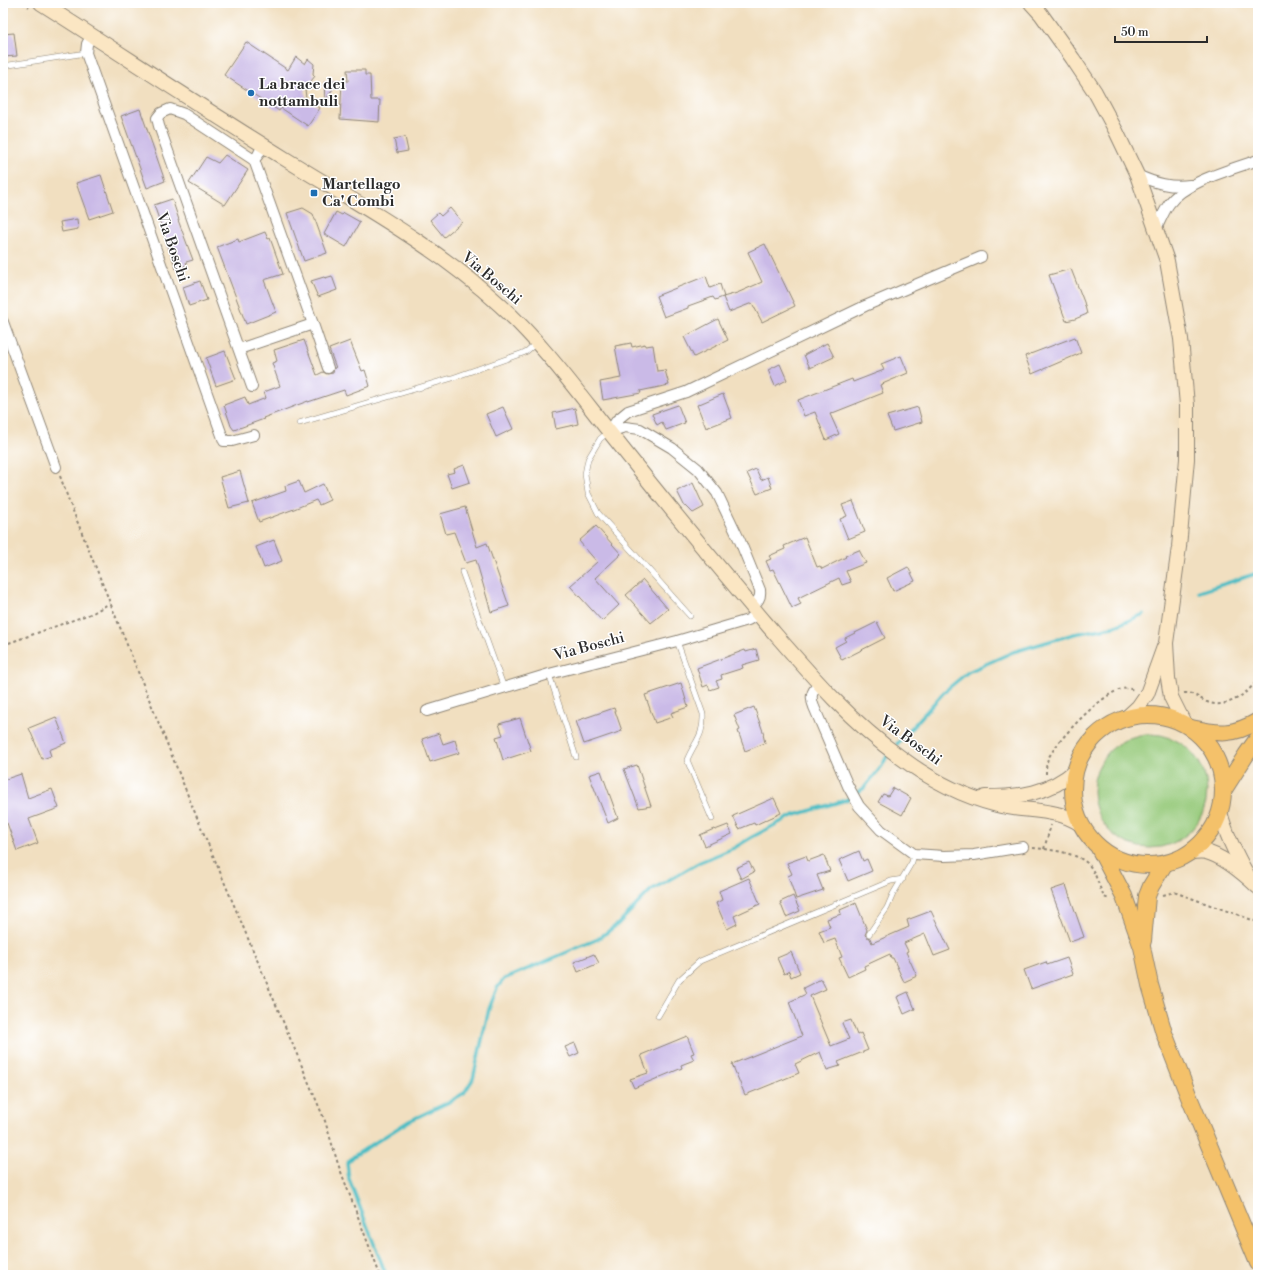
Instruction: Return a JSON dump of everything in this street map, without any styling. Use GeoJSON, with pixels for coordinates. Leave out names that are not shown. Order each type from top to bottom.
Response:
{"type":"FeatureCollection","features":[{"type":"Feature","properties":{"kind":"main road","name":"Via Boschi"},"geometry":{"type":"LineString","coordinates":[[41,3],[413,239],[446,261],[502,306],[537,343],[670,508],[755,610],[820,684],[845,710],[899,756],[935,780],[972,797],[999,806],[1060,814],[1082,825]]}},
{"type":"Feature","properties":{"kind":"main road"},"geometry":{"type":"LineString","coordinates":[[1031,3],[1041,14],[1073,58],[1095,92],[1116,131],[1137,175],[1167,262],[1182,339],[1187,405],[1187,459],[1179,548],[1166,643],[1168,678],[1171,697],[1187,726],[1208,745],[1220,767],[1223,791],[1220,812],[1209,834],[1190,852],[1174,861],[1147,865],[1130,863],[1113,856],[1098,846],[1082,825],[1074,801],[1073,788],[1076,770],[1083,753],[1094,738],[1108,727],[1125,719],[1143,716],[1157,716],[1171,719],[1187,726],[1207,732],[1228,733],[1242,730],[1258,721]]}},
{"type":"Feature","properties":{"kind":"main road"},"geometry":{"type":"LineString","coordinates":[[1125,719],[1138,707],[1147,694],[1166,643]]}},
{"type":"Feature","properties":{"kind":"main road"},"geometry":{"type":"LineString","coordinates":[[1223,791],[1258,738]]}},
{"type":"Feature","properties":{"kind":"main road","name":"Via Boschi"},"geometry":{"type":"LineString","coordinates":[[972,797],[1018,796],[1043,790],[1059,783],[1076,770]]}},
{"type":"Feature","properties":{"kind":"main road"},"geometry":{"type":"LineString","coordinates":[[1220,812],[1224,830],[1254,884]]}},
{"type":"Feature","properties":{"kind":"main road"},"geometry":{"type":"LineString","coordinates":[[1098,846],[1124,896],[1142,947],[1150,985],[1164,1032],[1189,1097],[1258,1263]]}},
{"type":"Feature","properties":{"kind":"main road"},"geometry":{"type":"LineString","coordinates":[[1190,852],[1205,852],[1220,857],[1254,884]]}},
{"type":"Feature","properties":{"kind":"main road"},"geometry":{"type":"LineString","coordinates":[[1142,947],[1147,896],[1151,886],[1165,863]]}},
{"type":"Feature","properties":{"kind":"street"},"geometry":{"type":"LineString","coordinates":[[86,53],[87,44],[92,36]]}},
{"type":"Feature","properties":{"kind":"street","name":"Via Boschi"},"geometry":{"type":"LineString","coordinates":[[86,53],[224,441],[232,442],[254,436]]}},
{"type":"Feature","properties":{"kind":"street","name":"Via Boschi"},"geometry":{"type":"LineString","coordinates":[[252,387],[158,126],[157,118],[161,113],[170,109],[184,114],[254,160]]}},
{"type":"Feature","properties":{"kind":"street"},"geometry":{"type":"LineString","coordinates":[[263,145],[254,160],[328,368]]}},
{"type":"Feature","properties":{"kind":"street"},"geometry":{"type":"LineString","coordinates":[[1156,229],[1169,204],[1183,191],[1194,184],[1258,160]]}},
{"type":"Feature","properties":{"kind":"street"},"geometry":{"type":"LineString","coordinates":[[1137,175],[1160,184],[1180,186],[1194,184]]}},
{"type":"Feature","properties":{"kind":"street"},"geometry":{"type":"LineString","coordinates":[[609,432],[617,420],[628,412],[686,392],[865,306],[981,257]]}},
{"type":"Feature","properties":{"kind":"street"},"geometry":{"type":"LineString","coordinates":[[3,322],[56,466]]}},
{"type":"Feature","properties":{"kind":"street"},"geometry":{"type":"LineString","coordinates":[[239,349],[313,324]]}},
{"type":"Feature","properties":{"kind":"street"},"geometry":{"type":"LineString","coordinates":[[609,432],[625,426],[640,430],[672,448],[698,469],[717,493],[740,541],[760,590],[761,596],[755,610]]}},
{"type":"Feature","properties":{"kind":"street","name":"Via Boschi"},"geometry":{"type":"LineString","coordinates":[[426,711],[549,674],[677,641],[748,620],[755,610]]}},
{"type":"Feature","properties":{"kind":"street"},"geometry":{"type":"LineString","coordinates":[[820,684],[812,693],[811,699],[814,708],[848,786],[859,806],[881,830],[914,854],[944,856],[974,855],[1023,847]]}},
{"type":"Feature","properties":{"kind":"lane"},"geometry":{"type":"LineString","coordinates":[[3,66],[86,53]]}},
{"type":"Feature","properties":{"kind":"lane"},"geometry":{"type":"LineString","coordinates":[[299,423],[452,378],[523,353],[537,343]]}},
{"type":"Feature","properties":{"kind":"lane"},"geometry":{"type":"LineString","coordinates":[[609,432],[600,439],[588,459],[585,474],[588,493],[598,513],[690,616]]}},
{"type":"Feature","properties":{"kind":"lane"},"geometry":{"type":"LineString","coordinates":[[462,572],[504,688]]}},
{"type":"Feature","properties":{"kind":"lane"},"geometry":{"type":"LineString","coordinates":[[677,641],[702,714],[703,724],[699,739],[690,751],[687,760],[712,819]]}},
{"type":"Feature","properties":{"kind":"lane"},"geometry":{"type":"LineString","coordinates":[[549,674],[576,757]]}},
{"type":"Feature","properties":{"kind":"lane"},"geometry":{"type":"LineString","coordinates":[[869,934],[887,908],[893,894],[912,862],[914,854]]}},
{"type":"Feature","properties":{"kind":"lane"},"geometry":{"type":"LineString","coordinates":[[658,1016],[679,980],[700,961],[891,881],[903,879]]}},
{"type":"Feature","properties":{"kind":"path"},"geometry":{"type":"LineString","coordinates":[[56,466],[68,501],[196,815],[325,1121],[338,1164],[380,1275]]}},
{"type":"Feature","properties":{"kind":"path"},"geometry":{"type":"LineString","coordinates":[[3,645],[93,613],[110,603]]}},
{"type":"Feature","properties":{"kind":"path"},"geometry":{"type":"LineString","coordinates":[[1181,694],[1187,693],[1195,695],[1206,702],[1222,704],[1236,700],[1258,680]]}},
{"type":"Feature","properties":{"kind":"path"},"geometry":{"type":"LineString","coordinates":[[1047,778],[1046,767],[1049,758],[1058,743],[1084,716],[1102,700],[1116,691],[1133,689],[1137,691]]}},
{"type":"Feature","properties":{"kind":"path"},"geometry":{"type":"LineString","coordinates":[[1044,849],[1051,824]]}},
{"type":"Feature","properties":{"kind":"path"},"geometry":{"type":"LineString","coordinates":[[1023,847],[1069,854],[1082,860],[1089,865],[1104,896],[1110,899]]}},
{"type":"Feature","properties":{"kind":"path"},"geometry":{"type":"LineString","coordinates":[[1160,897],[1174,892],[1258,922]]}},
{"type":"Feature","properties":{"kind":"green space"},"geometry":{"type":"Polygon","coordinates":[[[1150,734],[1172,739],[1190,751],[1202,769],[1207,791],[1202,813],[1190,831],[1172,843],[1150,848],[1128,843],[1110,831],[1098,813],[1093,791],[1098,769],[1110,751],[1128,739],[1150,734]]]}},
{"type":"Feature","properties":{"kind":"building"},"geometry":{"type":"Polygon","coordinates":[[[14,33],[17,56],[3,57],[3,34],[14,33]]]}},
{"type":"Feature","properties":{"kind":"building"},"geometry":{"type":"Polygon","coordinates":[[[246,42],[288,70],[296,57],[305,64],[308,59],[314,64],[313,74],[315,76],[305,89],[306,98],[320,108],[308,126],[281,108],[279,111],[224,75],[246,42]]]}},
{"type":"Feature","properties":{"kind":"building"},"geometry":{"type":"Polygon","coordinates":[[[347,70],[365,70],[365,75],[370,75],[371,100],[380,100],[379,122],[340,119],[342,81],[348,81],[347,70]]]}},
{"type":"Feature","properties":{"kind":"building"},"geometry":{"type":"Polygon","coordinates":[[[338,81],[325,101],[324,82],[338,81]]]}},
{"type":"Feature","properties":{"kind":"building"},"geometry":{"type":"Polygon","coordinates":[[[140,109],[165,181],[147,188],[121,116],[140,109]]]}},
{"type":"Feature","properties":{"kind":"building"},"geometry":{"type":"Polygon","coordinates":[[[405,137],[408,151],[397,153],[394,139],[405,137]]]}},
{"type":"Feature","properties":{"kind":"building"},"geometry":{"type":"Polygon","coordinates":[[[225,155],[248,170],[225,205],[189,183],[206,157],[218,163],[225,155]]]}},
{"type":"Feature","properties":{"kind":"building"},"geometry":{"type":"Polygon","coordinates":[[[101,175],[113,211],[89,219],[76,183],[101,175]]]}},
{"type":"Feature","properties":{"kind":"building"},"geometry":{"type":"Polygon","coordinates":[[[172,199],[193,260],[186,262],[187,265],[176,269],[154,205],[172,199]]]}},
{"type":"Feature","properties":{"kind":"building"},"geometry":{"type":"Polygon","coordinates":[[[303,208],[313,214],[327,253],[304,261],[287,213],[303,208]]]}},
{"type":"Feature","properties":{"kind":"building"},"geometry":{"type":"Polygon","coordinates":[[[450,208],[462,222],[444,237],[430,220],[438,213],[441,216],[450,208]]]}},
{"type":"Feature","properties":{"kind":"building"},"geometry":{"type":"Polygon","coordinates":[[[336,212],[342,215],[344,213],[360,222],[346,247],[324,234],[336,212]]]}},
{"type":"Feature","properties":{"kind":"building"},"geometry":{"type":"Polygon","coordinates":[[[77,219],[78,229],[62,232],[60,222],[77,219]]]}},
{"type":"Feature","properties":{"kind":"building"},"geometry":{"type":"Polygon","coordinates":[[[265,232],[268,239],[270,238],[283,274],[264,280],[276,312],[246,324],[217,247],[238,239],[239,242],[265,232]]]}},
{"type":"Feature","properties":{"kind":"building"},"geometry":{"type":"Polygon","coordinates":[[[765,244],[795,306],[762,322],[752,303],[729,312],[723,297],[715,300],[713,297],[664,317],[656,296],[706,276],[710,288],[720,284],[724,297],[762,282],[748,252],[765,244]]]}},
{"type":"Feature","properties":{"kind":"building"},"geometry":{"type":"Polygon","coordinates":[[[1071,269],[1087,314],[1066,321],[1049,275],[1071,269]]]}},
{"type":"Feature","properties":{"kind":"building"},"geometry":{"type":"Polygon","coordinates":[[[332,276],[337,290],[318,297],[311,281],[332,276]]]}},
{"type":"Feature","properties":{"kind":"building"},"geometry":{"type":"Polygon","coordinates":[[[200,281],[207,300],[189,306],[183,287],[200,281]]]}},
{"type":"Feature","properties":{"kind":"building"},"geometry":{"type":"Polygon","coordinates":[[[718,319],[728,340],[694,357],[684,337],[718,319]]]}},
{"type":"Feature","properties":{"kind":"building"},"geometry":{"type":"Polygon","coordinates":[[[1075,337],[1081,353],[1032,374],[1025,356],[1075,337]]]}},
{"type":"Feature","properties":{"kind":"building"},"geometry":{"type":"Polygon","coordinates":[[[304,340],[317,375],[323,372],[327,374],[333,373],[334,368],[336,368],[329,349],[350,341],[362,371],[365,370],[370,386],[346,395],[344,390],[308,401],[234,430],[231,426],[224,405],[245,397],[248,405],[266,398],[264,392],[280,386],[272,363],[277,361],[274,350],[304,340]]]}},
{"type":"Feature","properties":{"kind":"building"},"geometry":{"type":"Polygon","coordinates":[[[631,343],[632,347],[645,344],[645,346],[653,345],[657,371],[665,370],[669,385],[640,391],[641,393],[603,400],[600,382],[621,378],[615,346],[631,343]]]}},
{"type":"Feature","properties":{"kind":"building"},"geometry":{"type":"Polygon","coordinates":[[[827,343],[834,357],[810,368],[804,355],[827,343]]]}},
{"type":"Feature","properties":{"kind":"building"},"geometry":{"type":"Polygon","coordinates":[[[225,351],[236,379],[216,386],[206,358],[225,351]]]}},
{"type":"Feature","properties":{"kind":"building"},"geometry":{"type":"Polygon","coordinates":[[[901,356],[908,373],[880,385],[883,393],[830,414],[839,434],[826,440],[815,412],[804,416],[798,400],[852,379],[853,382],[884,370],[881,364],[901,356]]]}},
{"type":"Feature","properties":{"kind":"building"},"geometry":{"type":"Polygon","coordinates":[[[780,364],[787,380],[775,386],[768,370],[780,364]]]}},
{"type":"Feature","properties":{"kind":"building"},"geometry":{"type":"Polygon","coordinates":[[[723,394],[732,418],[706,428],[697,405],[723,394]]]}},
{"type":"Feature","properties":{"kind":"building"},"geometry":{"type":"Polygon","coordinates":[[[678,405],[685,423],[666,430],[662,422],[657,425],[652,414],[678,405]]]}},
{"type":"Feature","properties":{"kind":"building"},"geometry":{"type":"Polygon","coordinates":[[[503,407],[513,429],[496,437],[486,414],[503,407]]]}},
{"type":"Feature","properties":{"kind":"building"},"geometry":{"type":"Polygon","coordinates":[[[918,407],[922,422],[893,431],[887,416],[918,407]]]}},
{"type":"Feature","properties":{"kind":"building"},"geometry":{"type":"Polygon","coordinates":[[[575,408],[578,424],[556,429],[553,413],[575,408]]]}},
{"type":"Feature","properties":{"kind":"building"},"geometry":{"type":"Polygon","coordinates":[[[464,465],[470,482],[452,488],[447,474],[455,472],[454,469],[464,465]]]}},
{"type":"Feature","properties":{"kind":"building"},"geometry":{"type":"Polygon","coordinates":[[[756,469],[761,480],[768,477],[772,488],[757,494],[747,473],[756,469]]]}},
{"type":"Feature","properties":{"kind":"building"},"geometry":{"type":"Polygon","coordinates":[[[240,471],[249,503],[229,508],[220,477],[240,471]]]}},
{"type":"Feature","properties":{"kind":"building"},"geometry":{"type":"Polygon","coordinates":[[[299,481],[304,493],[323,484],[330,500],[319,505],[316,500],[259,522],[252,503],[286,491],[285,486],[299,481]]]}},
{"type":"Feature","properties":{"kind":"building"},"geometry":{"type":"Polygon","coordinates":[[[693,483],[704,507],[693,513],[686,506],[685,507],[677,491],[693,483]]]}},
{"type":"Feature","properties":{"kind":"building"},"geometry":{"type":"Polygon","coordinates":[[[853,501],[865,532],[848,539],[840,519],[847,516],[842,505],[853,501]]]}},
{"type":"Feature","properties":{"kind":"building"},"geometry":{"type":"Polygon","coordinates":[[[465,507],[477,547],[487,543],[509,606],[491,612],[476,560],[466,563],[454,532],[446,534],[440,514],[465,507]]]}},
{"type":"Feature","properties":{"kind":"building"},"geometry":{"type":"Polygon","coordinates":[[[596,526],[621,554],[595,578],[619,605],[602,621],[570,586],[597,562],[579,541],[596,526]]]}},
{"type":"Feature","properties":{"kind":"building"},"geometry":{"type":"Polygon","coordinates":[[[805,537],[817,567],[820,566],[822,569],[859,550],[866,563],[846,571],[851,582],[842,585],[839,578],[798,598],[801,604],[792,608],[773,569],[770,570],[766,561],[771,559],[769,556],[785,549],[784,546],[805,537]]]}},
{"type":"Feature","properties":{"kind":"building"},"geometry":{"type":"Polygon","coordinates":[[[274,540],[282,561],[264,568],[256,547],[274,540]]]}},
{"type":"Feature","properties":{"kind":"building"},"geometry":{"type":"Polygon","coordinates":[[[908,567],[915,581],[893,591],[887,578],[908,567]]]}},
{"type":"Feature","properties":{"kind":"building"},"geometry":{"type":"Polygon","coordinates":[[[643,580],[668,609],[651,623],[626,595],[643,580]]]}},
{"type":"Feature","properties":{"kind":"building"},"geometry":{"type":"Polygon","coordinates":[[[877,622],[885,638],[842,660],[835,647],[846,641],[845,638],[877,622]]]}},
{"type":"Feature","properties":{"kind":"building"},"geometry":{"type":"Polygon","coordinates":[[[756,649],[759,660],[742,665],[743,668],[721,675],[722,679],[716,681],[719,687],[710,690],[708,685],[703,687],[697,668],[745,650],[746,652],[756,649]]]}},
{"type":"Feature","properties":{"kind":"building"},"geometry":{"type":"Polygon","coordinates":[[[681,683],[688,707],[671,713],[673,717],[655,723],[645,695],[681,683]]]}},
{"type":"Feature","properties":{"kind":"building"},"geometry":{"type":"Polygon","coordinates":[[[754,707],[764,734],[765,743],[745,751],[738,731],[740,730],[734,715],[754,707]]]}},
{"type":"Feature","properties":{"kind":"building"},"geometry":{"type":"Polygon","coordinates":[[[614,708],[622,731],[584,744],[576,721],[614,708]]]}},
{"type":"Feature","properties":{"kind":"building"},"geometry":{"type":"Polygon","coordinates":[[[56,717],[66,743],[49,750],[51,756],[42,759],[29,728],[56,717]]]}},
{"type":"Feature","properties":{"kind":"building"},"geometry":{"type":"Polygon","coordinates":[[[520,718],[531,751],[503,760],[496,737],[503,735],[499,724],[520,718]]]}},
{"type":"Feature","properties":{"kind":"building"},"geometry":{"type":"Polygon","coordinates":[[[439,733],[443,744],[455,740],[459,753],[430,762],[422,739],[439,733]]]}},
{"type":"Feature","properties":{"kind":"building"},"geometry":{"type":"Polygon","coordinates":[[[637,765],[651,806],[639,808],[624,769],[637,765]]]}},
{"type":"Feature","properties":{"kind":"building"},"geometry":{"type":"Polygon","coordinates":[[[601,771],[618,818],[608,823],[589,775],[601,771]]]}},
{"type":"Feature","properties":{"kind":"building"},"geometry":{"type":"Polygon","coordinates":[[[21,774],[28,798],[52,789],[59,808],[29,819],[38,843],[17,851],[7,823],[3,825],[3,780],[21,774]]]}},
{"type":"Feature","properties":{"kind":"building"},"geometry":{"type":"Polygon","coordinates":[[[893,788],[911,798],[902,815],[878,802],[883,794],[888,796],[893,788]]]}},
{"type":"Feature","properties":{"kind":"building"},"geometry":{"type":"Polygon","coordinates":[[[774,798],[781,813],[755,825],[754,823],[739,829],[733,816],[774,798]]]}},
{"type":"Feature","properties":{"kind":"building"},"geometry":{"type":"Polygon","coordinates":[[[728,825],[732,834],[705,846],[700,835],[728,825]]]}},
{"type":"Feature","properties":{"kind":"building"},"geometry":{"type":"Polygon","coordinates":[[[859,851],[863,861],[867,859],[872,871],[848,881],[839,860],[859,851]]]}},
{"type":"Feature","properties":{"kind":"building"},"geometry":{"type":"Polygon","coordinates":[[[824,855],[830,871],[817,875],[823,890],[796,899],[788,876],[792,874],[787,863],[806,856],[808,861],[824,855]]]}},
{"type":"Feature","properties":{"kind":"building"},"geometry":{"type":"Polygon","coordinates":[[[749,862],[754,872],[741,879],[736,868],[749,862]]]}},
{"type":"Feature","properties":{"kind":"building"},"geometry":{"type":"Polygon","coordinates":[[[749,878],[760,904],[734,916],[737,924],[727,929],[716,903],[722,900],[719,891],[749,878]]]}},
{"type":"Feature","properties":{"kind":"building"},"geometry":{"type":"Polygon","coordinates":[[[1066,885],[1084,937],[1070,942],[1051,890],[1066,885]]]}},
{"type":"Feature","properties":{"kind":"building"},"geometry":{"type":"Polygon","coordinates":[[[793,896],[800,911],[786,917],[780,902],[793,896]]]}},
{"type":"Feature","properties":{"kind":"building"},"geometry":{"type":"Polygon","coordinates":[[[856,903],[867,930],[865,935],[870,938],[872,943],[909,927],[907,920],[931,911],[950,950],[934,956],[925,934],[904,943],[908,951],[906,952],[917,976],[904,982],[890,954],[864,966],[865,969],[848,977],[839,958],[842,957],[835,939],[824,943],[819,931],[830,927],[827,919],[841,914],[840,910],[856,903]]]}},
{"type":"Feature","properties":{"kind":"building"},"geometry":{"type":"Polygon","coordinates":[[[791,952],[800,973],[791,977],[789,971],[784,974],[777,958],[791,952]]]}},
{"type":"Feature","properties":{"kind":"building"},"geometry":{"type":"Polygon","coordinates":[[[594,954],[599,963],[578,972],[574,962],[594,954]]]}},
{"type":"Feature","properties":{"kind":"building"},"geometry":{"type":"Polygon","coordinates":[[[1067,958],[1073,974],[1031,989],[1024,970],[1046,962],[1047,965],[1067,958]]]}},
{"type":"Feature","properties":{"kind":"building"},"geometry":{"type":"Polygon","coordinates":[[[821,979],[826,989],[810,996],[831,1046],[849,1039],[842,1023],[851,1020],[857,1035],[861,1033],[868,1050],[838,1062],[840,1066],[827,1070],[820,1052],[795,1064],[799,1073],[745,1095],[732,1064],[802,1036],[789,1002],[806,994],[803,988],[821,979]]]}},
{"type":"Feature","properties":{"kind":"building"},"geometry":{"type":"Polygon","coordinates":[[[908,992],[915,1009],[904,1014],[897,997],[908,992]]]}},
{"type":"Feature","properties":{"kind":"building"},"geometry":{"type":"Polygon","coordinates":[[[687,1036],[694,1053],[691,1054],[694,1060],[681,1065],[682,1068],[634,1088],[630,1079],[648,1073],[641,1055],[687,1036]]]}},
{"type":"Feature","properties":{"kind":"building"},"geometry":{"type":"Polygon","coordinates":[[[575,1043],[579,1053],[570,1057],[565,1047],[575,1043]]]}},
{"type":"Feature","properties":{"kind":"waterway"},"geometry":{"type":"LineString","coordinates":[[1199,592],[1258,573]]}},
{"type":"Feature","properties":{"kind":"waterway"},"geometry":{"type":"LineString","coordinates":[[897,744],[945,691],[968,672],[1013,652],[1074,634],[1113,627],[1144,614]]}},
{"type":"Feature","properties":{"kind":"waterway"},"geometry":{"type":"LineString","coordinates":[[386,1275],[349,1179],[347,1163],[354,1156],[409,1121],[449,1102],[464,1093],[473,1079],[489,1009],[497,988],[504,979],[598,939],[618,924],[651,890],[700,862],[734,848],[792,816],[846,800],[864,788],[882,766],[887,756]]}},
{"type":"Feature","properties":{"kind":"place","name":"La brace dei nottambuli"},"geometry":{"type":"Point","coordinates":[251,93]}},
{"type":"Feature","properties":{"kind":"place","name":"Martellago Ca' Combi"},"geometry":{"type":"Point","coordinates":[314,193]}}]}
